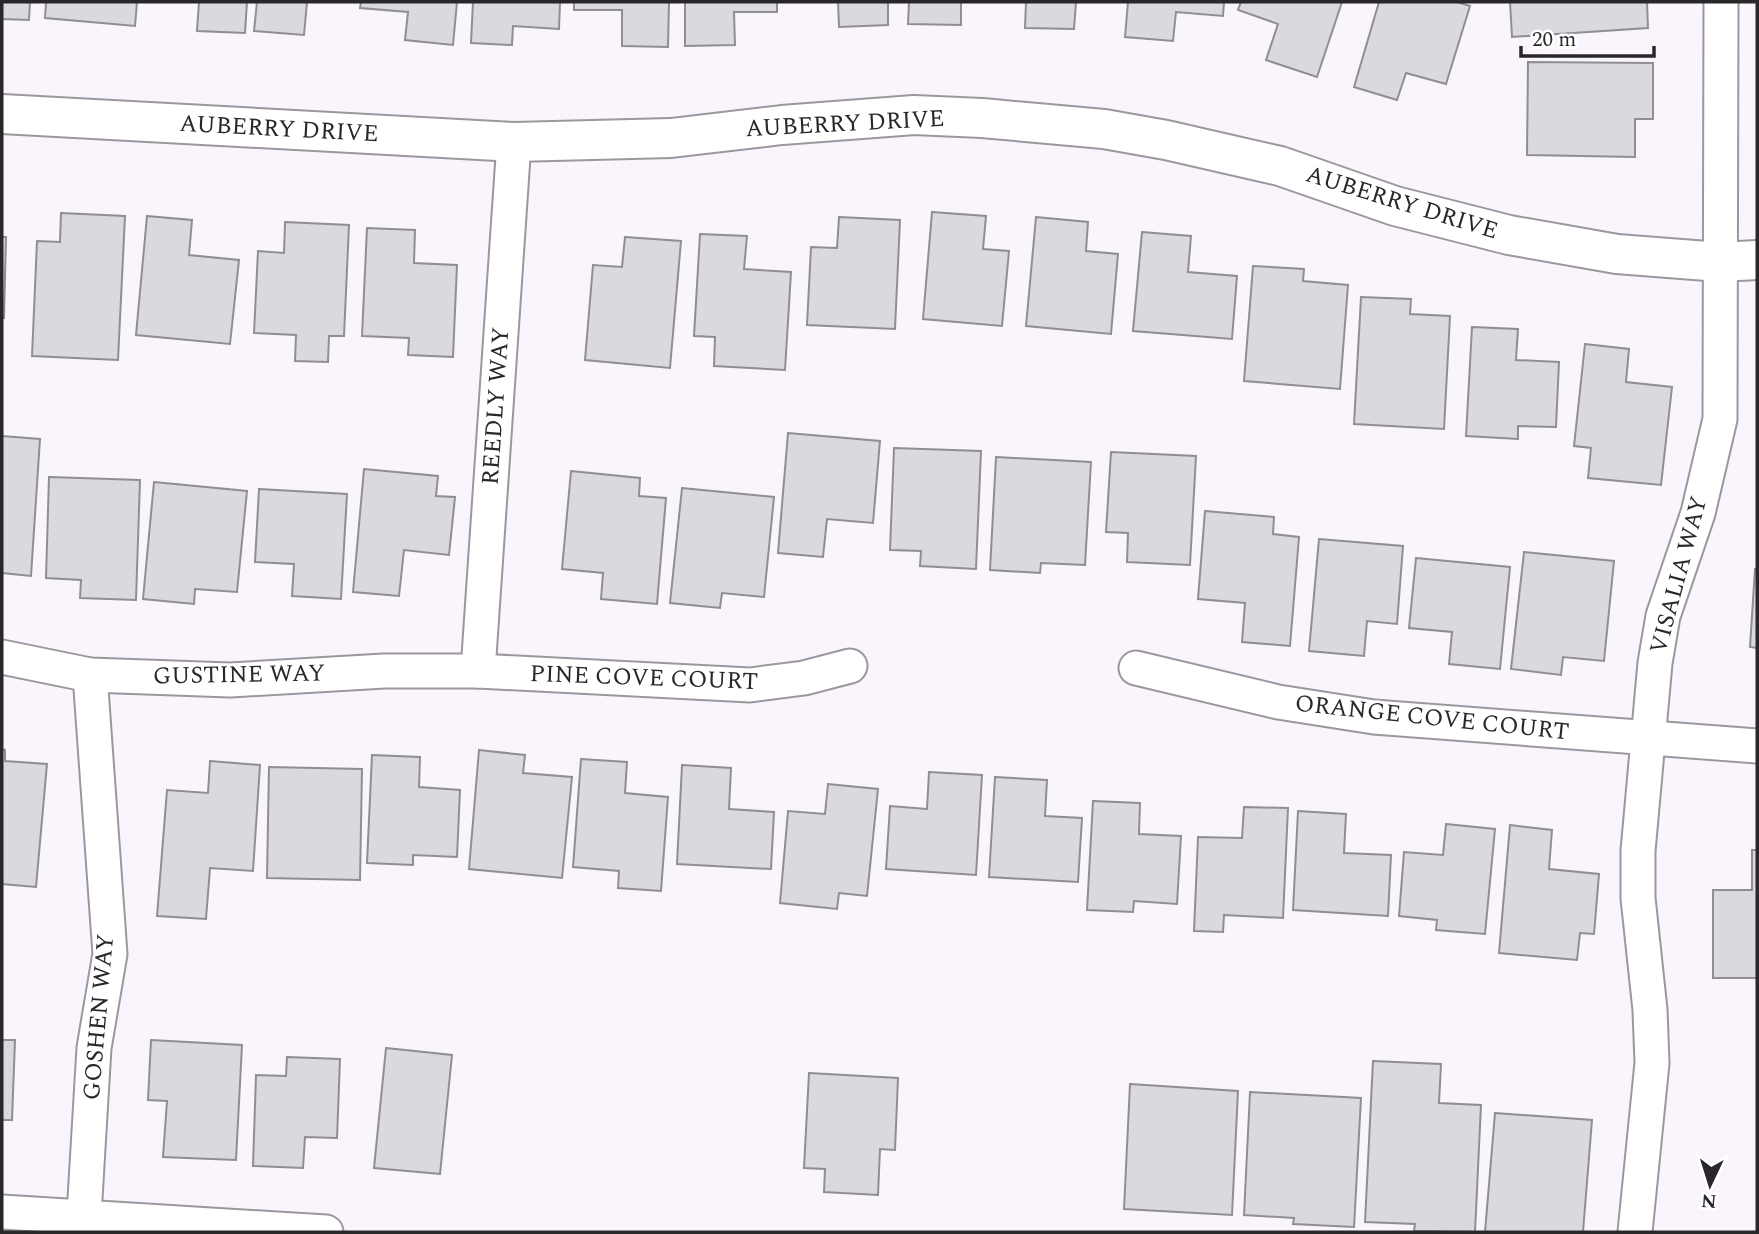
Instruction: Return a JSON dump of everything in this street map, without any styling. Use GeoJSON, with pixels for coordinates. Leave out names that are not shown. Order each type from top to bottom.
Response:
{"type":"FeatureCollection","features":[{"type":"Feature","properties":{"kind":"street","name":"VISALIA WAY"},"geometry":{"type":"LineString","coordinates":[[1635,1232],[1652,1063],[1650,1010],[1638,898],[1638,851],[1655,663],[1663,616],[1698,513],[1720,419],[1721,2]]}},
{"type":"Feature","properties":{"kind":"street","name":"AUBERRY DRIVE"},"geometry":{"type":"LineString","coordinates":[[2,114],[514,142],[671,138],[782,125],[914,116],[982,118],[1104,129],[1166,140],[1280,166],[1395,206],[1509,235],[1618,254],[1720,262],[1757,260]]}},
{"type":"Feature","properties":{"kind":"street","name":"REEDLY WAY"},"geometry":{"type":"LineString","coordinates":[[478,671],[514,142]]}},
{"type":"Feature","properties":{"kind":"street","name":"GUSTINE WAY"},"geometry":{"type":"LineString","coordinates":[[2,657],[90,675],[230,680],[383,671],[478,671]]}},
{"type":"Feature","properties":{"kind":"street","name":"PINE COVE COURT"},"geometry":{"type":"LineString","coordinates":[[478,671],[750,685],[804,678],[850,666]]}},
{"type":"Feature","properties":{"kind":"street","name":"ORANGE COVE COURT"},"geometry":{"type":"LineString","coordinates":[[1136,668],[1278,702],[1374,717],[1757,746]]}},
{"type":"Feature","properties":{"kind":"street","name":"GOSHEN WAY"},"geometry":{"type":"LineString","coordinates":[[83,1224],[94,1048],[110,954],[90,675]]}},
{"type":"Feature","properties":{"kind":"street"},"geometry":{"type":"LineString","coordinates":[[2,1212],[83,1224],[326,1232]]}},
{"type":"Feature","properties":{"kind":"building"},"geometry":{"type":"Polygon","coordinates":[[[2,2],[30,2],[29,20],[2,19],[2,2]]]}},
{"type":"Feature","properties":{"kind":"building"},"geometry":{"type":"Polygon","coordinates":[[[46,2],[137,2],[135,26],[45,18],[46,2]]]}},
{"type":"Feature","properties":{"kind":"building"},"geometry":{"type":"Polygon","coordinates":[[[199,2],[247,2],[245,33],[197,31],[199,2]]]}},
{"type":"Feature","properties":{"kind":"building"},"geometry":{"type":"Polygon","coordinates":[[[257,2],[307,2],[304,35],[254,31],[257,2]]]}},
{"type":"Feature","properties":{"kind":"building"},"geometry":{"type":"Polygon","coordinates":[[[361,2],[457,2],[453,45],[405,40],[408,12],[360,8],[361,2]]]}},
{"type":"Feature","properties":{"kind":"building"},"geometry":{"type":"Polygon","coordinates":[[[473,2],[560,2],[559,29],[513,26],[512,45],[471,43],[473,2]]]}},
{"type":"Feature","properties":{"kind":"building"},"geometry":{"type":"Polygon","coordinates":[[[574,2],[669,2],[668,47],[622,46],[622,10],[574,10],[574,2]]]}},
{"type":"Feature","properties":{"kind":"building"},"geometry":{"type":"Polygon","coordinates":[[[685,2],[777,2],[777,12],[734,12],[735,45],[685,46],[685,2]]]}},
{"type":"Feature","properties":{"kind":"building"},"geometry":{"type":"Polygon","coordinates":[[[838,2],[888,2],[888,25],[839,27],[838,2]]]}},
{"type":"Feature","properties":{"kind":"building"},"geometry":{"type":"Polygon","coordinates":[[[909,2],[961,2],[961,25],[908,24],[909,2]]]}},
{"type":"Feature","properties":{"kind":"building"},"geometry":{"type":"Polygon","coordinates":[[[1026,2],[1076,2],[1074,29],[1025,28],[1026,2]]]}},
{"type":"Feature","properties":{"kind":"building"},"geometry":{"type":"Polygon","coordinates":[[[1128,2],[1224,2],[1223,16],[1176,12],[1173,41],[1125,37],[1128,2]]]}},
{"type":"Feature","properties":{"kind":"building"},"geometry":{"type":"Polygon","coordinates":[[[1241,2],[1342,2],[1317,77],[1266,60],[1278,24],[1238,10],[1241,2]]]}},
{"type":"Feature","properties":{"kind":"building"},"geometry":{"type":"Polygon","coordinates":[[[1379,2],[1457,2],[1470,6],[1446,84],[1406,73],[1397,100],[1354,87],[1379,2]]]}},
{"type":"Feature","properties":{"kind":"building"},"geometry":{"type":"Polygon","coordinates":[[[1510,2],[1647,2],[1648,28],[1512,37],[1510,2]]]}},
{"type":"Feature","properties":{"kind":"building"},"geometry":{"type":"Polygon","coordinates":[[[1528,62],[1653,63],[1653,119],[1635,119],[1635,157],[1527,155],[1528,62]]]}},
{"type":"Feature","properties":{"kind":"building"},"geometry":{"type":"Polygon","coordinates":[[[932,212],[986,216],[983,249],[1009,251],[1002,326],[923,319],[932,212]]]}},
{"type":"Feature","properties":{"kind":"building"},"geometry":{"type":"Polygon","coordinates":[[[61,213],[125,216],[118,360],[32,356],[37,241],[60,242],[61,213]]]}},
{"type":"Feature","properties":{"kind":"building"},"geometry":{"type":"Polygon","coordinates":[[[147,216],[192,220],[189,255],[239,260],[230,344],[136,335],[147,216]]]}},
{"type":"Feature","properties":{"kind":"building"},"geometry":{"type":"Polygon","coordinates":[[[839,217],[900,220],[895,329],[807,325],[811,247],[837,248],[839,217]]]}},
{"type":"Feature","properties":{"kind":"building"},"geometry":{"type":"Polygon","coordinates":[[[1036,217],[1088,222],[1086,251],[1118,254],[1111,334],[1026,326],[1036,217]]]}},
{"type":"Feature","properties":{"kind":"building"},"geometry":{"type":"Polygon","coordinates":[[[285,222],[349,225],[344,336],[329,336],[328,362],[295,361],[296,335],[254,333],[258,251],[284,253],[285,222]]]}},
{"type":"Feature","properties":{"kind":"building"},"geometry":{"type":"Polygon","coordinates":[[[367,228],[415,230],[414,263],[457,265],[453,357],[408,355],[409,338],[362,336],[367,228]]]}},
{"type":"Feature","properties":{"kind":"building"},"geometry":{"type":"Polygon","coordinates":[[[1142,232],[1191,236],[1188,272],[1237,276],[1232,339],[1133,331],[1142,232]]]}},
{"type":"Feature","properties":{"kind":"building"},"geometry":{"type":"Polygon","coordinates":[[[700,234],[747,236],[744,269],[791,272],[785,370],[714,366],[715,337],[694,336],[700,234]]]}},
{"type":"Feature","properties":{"kind":"building"},"geometry":{"type":"Polygon","coordinates":[[[2,237],[6,237],[4,318],[2,318],[2,237]]]}},
{"type":"Feature","properties":{"kind":"building"},"geometry":{"type":"Polygon","coordinates":[[[625,237],[681,241],[670,368],[585,360],[593,265],[622,267],[625,237]]]}},
{"type":"Feature","properties":{"kind":"building"},"geometry":{"type":"Polygon","coordinates":[[[1253,266],[1304,269],[1303,281],[1348,285],[1340,389],[1244,381],[1253,266]]]}},
{"type":"Feature","properties":{"kind":"building"},"geometry":{"type":"Polygon","coordinates":[[[1361,297],[1411,299],[1410,314],[1450,316],[1444,429],[1354,424],[1361,297]]]}},
{"type":"Feature","properties":{"kind":"building"},"geometry":{"type":"Polygon","coordinates":[[[1472,327],[1518,329],[1516,360],[1559,362],[1556,427],[1518,426],[1518,439],[1466,436],[1472,327]]]}},
{"type":"Feature","properties":{"kind":"building"},"geometry":{"type":"Polygon","coordinates":[[[1585,344],[1629,349],[1626,382],[1672,387],[1661,485],[1588,478],[1591,448],[1574,446],[1585,344]]]}},
{"type":"Feature","properties":{"kind":"building"},"geometry":{"type":"Polygon","coordinates":[[[788,433],[880,441],[873,523],[827,519],[823,557],[778,553],[788,433]]]}},
{"type":"Feature","properties":{"kind":"building"},"geometry":{"type":"Polygon","coordinates":[[[2,436],[40,439],[31,576],[2,573],[2,436]]]}},
{"type":"Feature","properties":{"kind":"building"},"geometry":{"type":"Polygon","coordinates":[[[894,448],[981,451],[976,569],[920,566],[921,551],[890,550],[894,448]]]}},
{"type":"Feature","properties":{"kind":"building"},"geometry":{"type":"Polygon","coordinates":[[[1111,452],[1196,456],[1190,565],[1127,562],[1128,533],[1106,532],[1111,452]]]}},
{"type":"Feature","properties":{"kind":"building"},"geometry":{"type":"Polygon","coordinates":[[[996,457],[1091,462],[1085,565],[1041,563],[1040,573],[990,570],[996,457]]]}},
{"type":"Feature","properties":{"kind":"building"},"geometry":{"type":"Polygon","coordinates":[[[364,469],[438,476],[436,496],[455,497],[449,555],[404,550],[399,596],[353,592],[364,469]]]}},
{"type":"Feature","properties":{"kind":"building"},"geometry":{"type":"Polygon","coordinates":[[[571,471],[640,478],[639,496],[666,498],[657,604],[601,599],[603,573],[562,569],[571,471]]]}},
{"type":"Feature","properties":{"kind":"building"},"geometry":{"type":"Polygon","coordinates":[[[49,477],[140,480],[136,600],[80,598],[81,580],[46,578],[49,477]]]}},
{"type":"Feature","properties":{"kind":"building"},"geometry":{"type":"Polygon","coordinates":[[[154,482],[247,491],[237,592],[195,589],[194,604],[143,599],[154,482]]]}},
{"type":"Feature","properties":{"kind":"building"},"geometry":{"type":"Polygon","coordinates":[[[682,488],[774,497],[764,597],[722,593],[720,608],[670,603],[682,488]]]}},
{"type":"Feature","properties":{"kind":"building"},"geometry":{"type":"Polygon","coordinates":[[[259,489],[347,494],[341,599],[292,596],[294,564],[255,562],[259,489]]]}},
{"type":"Feature","properties":{"kind":"building"},"geometry":{"type":"Polygon","coordinates":[[[1205,511],[1274,517],[1273,534],[1299,537],[1290,646],[1242,642],[1245,603],[1198,599],[1205,511]]]}},
{"type":"Feature","properties":{"kind":"building"},"geometry":{"type":"Polygon","coordinates":[[[1319,539],[1403,546],[1397,624],[1367,621],[1364,656],[1309,651],[1319,539]]]}},
{"type":"Feature","properties":{"kind":"building"},"geometry":{"type":"Polygon","coordinates":[[[1524,552],[1614,561],[1604,661],[1563,657],[1561,675],[1511,669],[1524,552]]]}},
{"type":"Feature","properties":{"kind":"building"},"geometry":{"type":"Polygon","coordinates":[[[1416,558],[1510,567],[1500,669],[1449,664],[1452,632],[1409,628],[1416,558]]]}},
{"type":"Feature","properties":{"kind":"building"},"geometry":{"type":"Polygon","coordinates":[[[1757,569],[1757,648],[1750,647],[1757,569]]]}},
{"type":"Feature","properties":{"kind":"building"},"geometry":{"type":"Polygon","coordinates":[[[2,749],[5,750],[5,761],[47,764],[36,887],[2,884],[2,749]]]}},
{"type":"Feature","properties":{"kind":"building"},"geometry":{"type":"Polygon","coordinates":[[[479,750],[525,755],[523,773],[572,777],[562,878],[469,869],[479,750]]]}},
{"type":"Feature","properties":{"kind":"building"},"geometry":{"type":"Polygon","coordinates":[[[372,755],[420,757],[419,787],[460,790],[457,857],[413,855],[413,865],[367,863],[372,755]]]}},
{"type":"Feature","properties":{"kind":"building"},"geometry":{"type":"Polygon","coordinates":[[[581,759],[627,762],[625,793],[668,797],[661,891],[618,888],[619,871],[573,867],[581,759]]]}},
{"type":"Feature","properties":{"kind":"building"},"geometry":{"type":"Polygon","coordinates":[[[210,761],[260,765],[253,871],[210,868],[206,919],[157,916],[167,790],[208,793],[210,761]]]}},
{"type":"Feature","properties":{"kind":"building"},"geometry":{"type":"Polygon","coordinates":[[[682,765],[731,768],[729,809],[774,812],[771,869],[677,864],[682,765]]]}},
{"type":"Feature","properties":{"kind":"building"},"geometry":{"type":"Polygon","coordinates":[[[269,767],[362,769],[360,880],[267,878],[269,767]]]}},
{"type":"Feature","properties":{"kind":"building"},"geometry":{"type":"Polygon","coordinates":[[[929,772],[982,775],[976,875],[886,869],[890,806],[927,809],[929,772]]]}},
{"type":"Feature","properties":{"kind":"building"},"geometry":{"type":"Polygon","coordinates":[[[995,777],[1047,780],[1045,816],[1082,818],[1078,882],[989,877],[995,777]]]}},
{"type":"Feature","properties":{"kind":"building"},"geometry":{"type":"Polygon","coordinates":[[[828,784],[878,789],[867,896],[839,893],[837,909],[780,903],[788,811],[825,814],[828,784]]]}},
{"type":"Feature","properties":{"kind":"building"},"geometry":{"type":"Polygon","coordinates":[[[1093,801],[1140,803],[1139,834],[1181,836],[1177,904],[1134,901],[1133,912],[1087,910],[1093,801]]]}},
{"type":"Feature","properties":{"kind":"building"},"geometry":{"type":"Polygon","coordinates":[[[1244,807],[1288,808],[1283,918],[1224,915],[1223,932],[1194,931],[1198,837],[1242,838],[1244,807]]]}},
{"type":"Feature","properties":{"kind":"building"},"geometry":{"type":"Polygon","coordinates":[[[1298,811],[1346,814],[1344,853],[1391,855],[1388,916],[1293,910],[1298,811]]]}},
{"type":"Feature","properties":{"kind":"building"},"geometry":{"type":"Polygon","coordinates":[[[1446,824],[1495,829],[1485,934],[1436,930],[1437,920],[1399,916],[1404,852],[1443,855],[1446,824]]]}},
{"type":"Feature","properties":{"kind":"building"},"geometry":{"type":"Polygon","coordinates":[[[1510,825],[1552,830],[1549,869],[1599,874],[1594,934],[1580,933],[1577,960],[1499,953],[1510,825]]]}},
{"type":"Feature","properties":{"kind":"building"},"geometry":{"type":"Polygon","coordinates":[[[1752,850],[1757,850],[1757,978],[1713,978],[1713,890],[1752,890],[1752,850]]]}},
{"type":"Feature","properties":{"kind":"building"},"geometry":{"type":"Polygon","coordinates":[[[2,1040],[15,1040],[12,1120],[2,1120],[2,1040]]]}},
{"type":"Feature","properties":{"kind":"building"},"geometry":{"type":"Polygon","coordinates":[[[151,1040],[242,1045],[236,1160],[163,1157],[167,1101],[148,1100],[151,1040]]]}},
{"type":"Feature","properties":{"kind":"building"},"geometry":{"type":"Polygon","coordinates":[[[386,1048],[452,1055],[440,1174],[374,1168],[386,1048]]]}},
{"type":"Feature","properties":{"kind":"building"},"geometry":{"type":"Polygon","coordinates":[[[287,1057],[340,1059],[337,1138],[305,1137],[303,1168],[253,1166],[256,1075],[286,1076],[287,1057]]]}},
{"type":"Feature","properties":{"kind":"building"},"geometry":{"type":"Polygon","coordinates":[[[1373,1061],[1441,1064],[1439,1103],[1481,1105],[1475,1232],[1414,1231],[1415,1224],[1365,1222],[1373,1061]]]}},
{"type":"Feature","properties":{"kind":"building"},"geometry":{"type":"Polygon","coordinates":[[[809,1073],[898,1078],[895,1150],[880,1149],[878,1195],[824,1192],[825,1169],[804,1168],[809,1073]]]}},
{"type":"Feature","properties":{"kind":"building"},"geometry":{"type":"Polygon","coordinates":[[[1130,1084],[1238,1091],[1232,1215],[1124,1209],[1130,1084]]]}},
{"type":"Feature","properties":{"kind":"building"},"geometry":{"type":"Polygon","coordinates":[[[1250,1092],[1361,1098],[1354,1227],[1293,1224],[1294,1218],[1244,1215],[1250,1092]]]}},
{"type":"Feature","properties":{"kind":"building"},"geometry":{"type":"Polygon","coordinates":[[[1495,1113],[1592,1120],[1583,1232],[1485,1232],[1495,1113]]]}}]}
